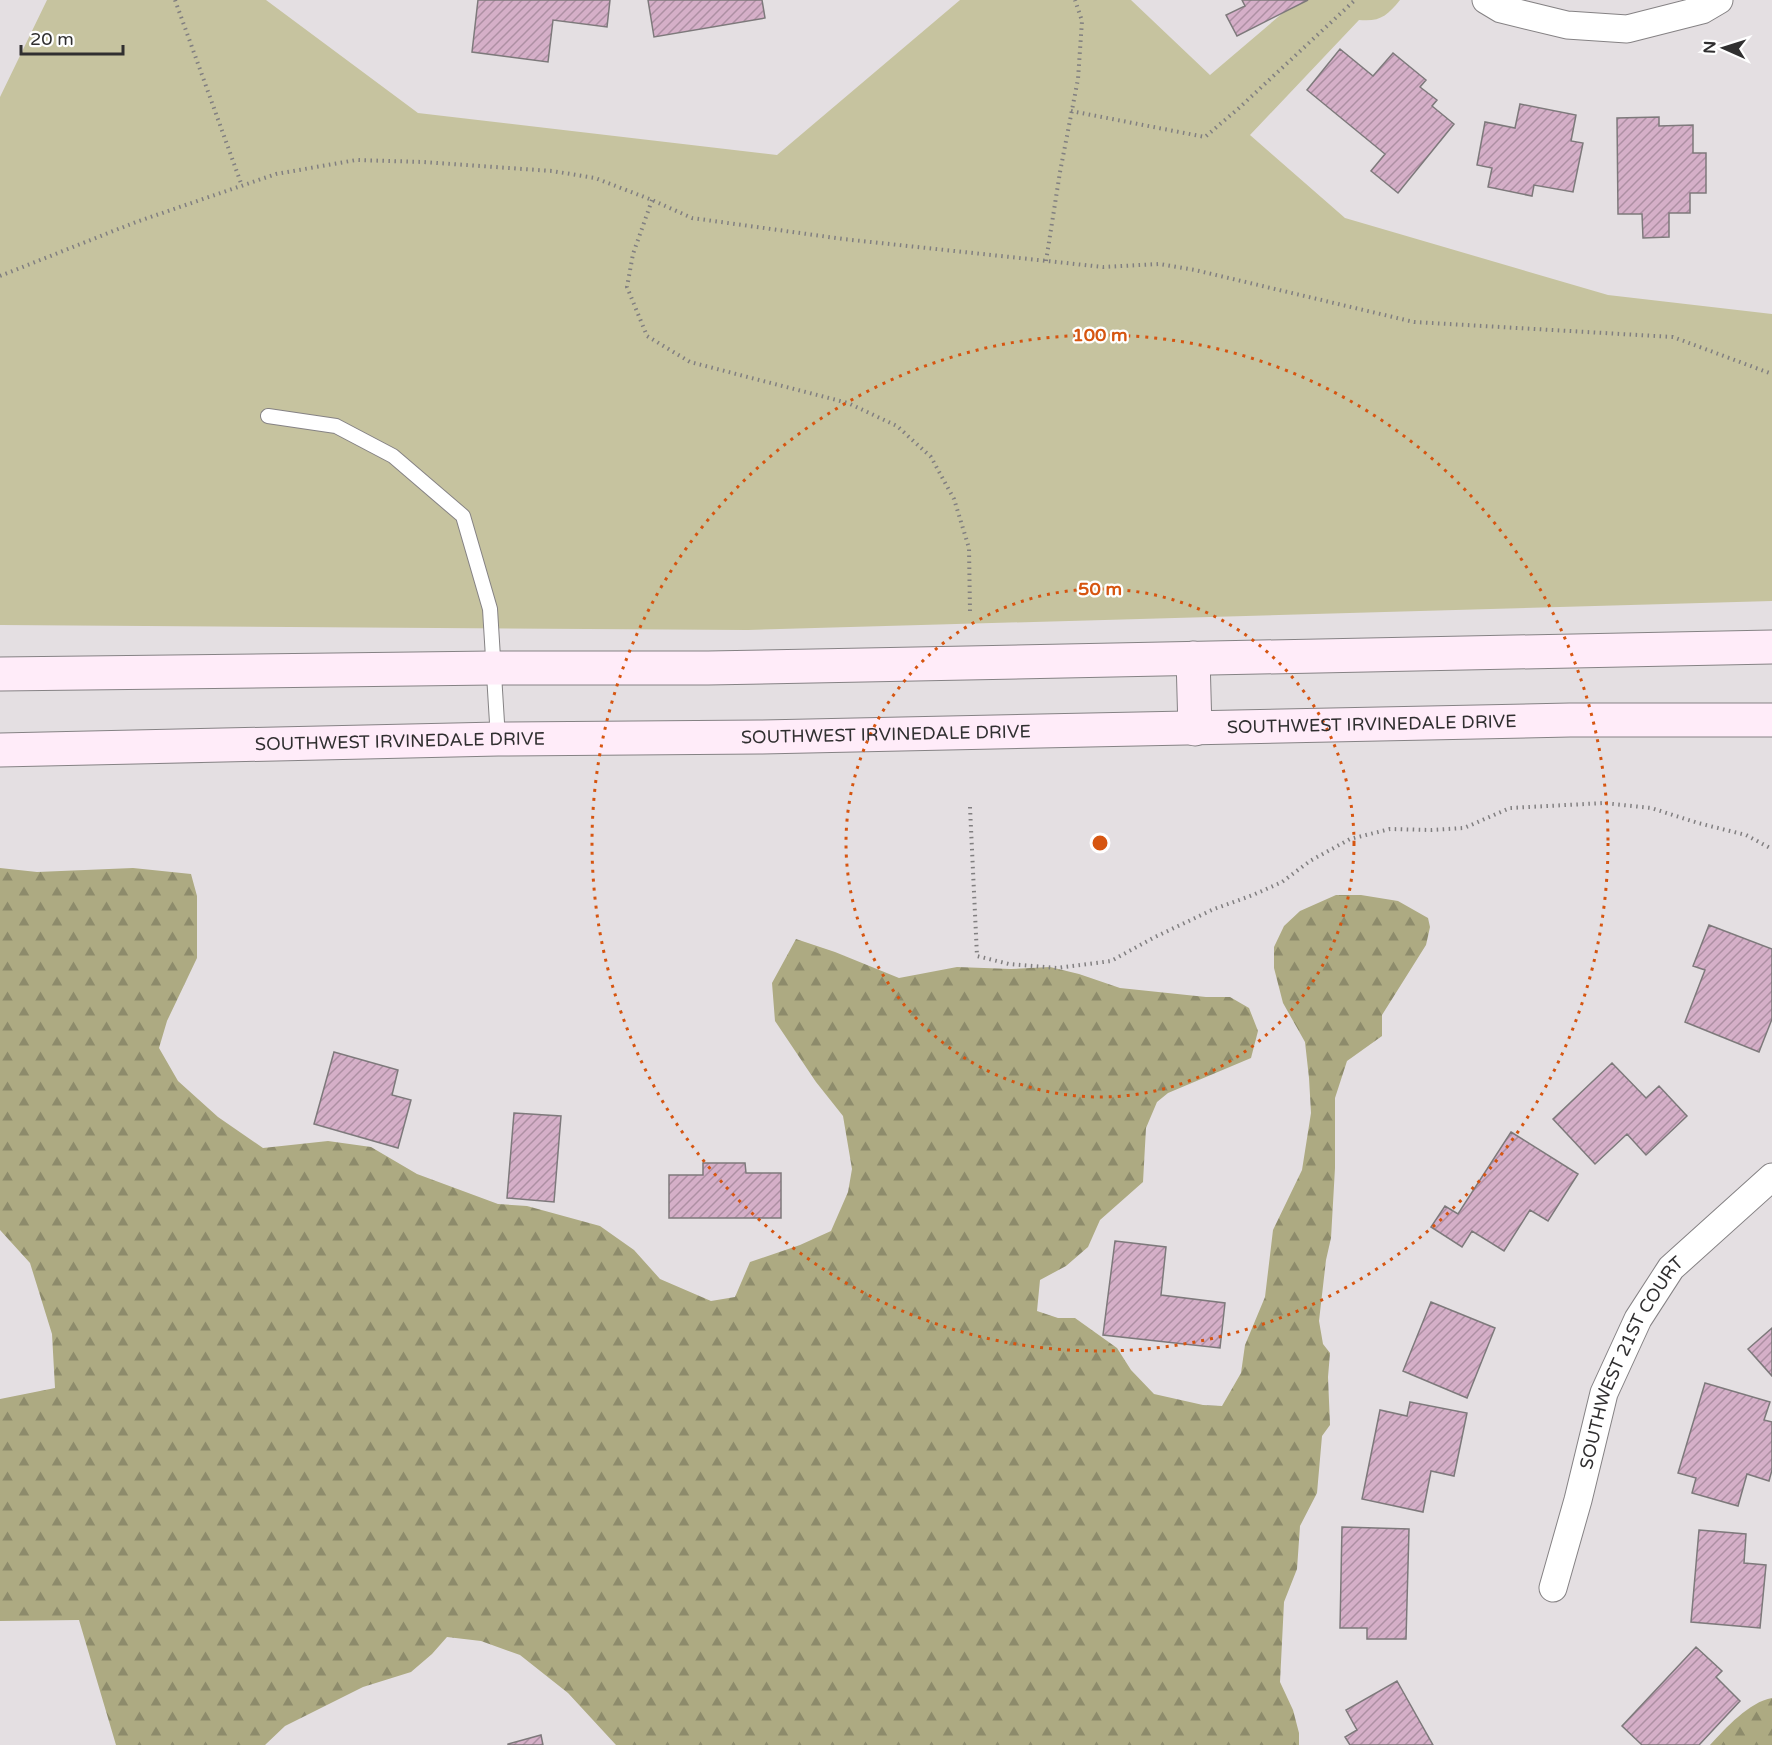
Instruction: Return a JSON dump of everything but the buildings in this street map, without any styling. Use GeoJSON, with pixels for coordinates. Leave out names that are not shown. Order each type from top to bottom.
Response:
{"type":"FeatureCollection","features":[{"type":"Feature","properties":{"kind":"main road"},"geometry":{"type":"LineString","coordinates":[[0,674],[493,668],[720,668],[1772,647]]}},
{"type":"Feature","properties":{"kind":"main road"},"geometry":{"type":"LineString","coordinates":[[1193,658],[1195,729]]}},
{"type":"Feature","properties":{"kind":"main road","name":"SOUTHWEST IRVINEDALE DRIVE"},"geometry":{"type":"LineString","coordinates":[[0,750],[498,740],[759,738],[1570,720],[1772,720]]}},
{"type":"Feature","properties":{"kind":"street"},"geometry":{"type":"LineString","coordinates":[[1486,0],[1501,9],[1567,25],[1627,29],[1702,10],[1719,0]]}},
{"type":"Feature","properties":{"kind":"street","name":"SOUTHWEST 21ST COURT"},"geometry":{"type":"LineString","coordinates":[[1553,1588],[1578,1500],[1604,1393],[1638,1320],[1671,1268],[1772,1177]]}},
{"type":"Feature","properties":{"kind":"lane"},"geometry":{"type":"LineString","coordinates":[[268,416],[336,426],[393,456],[463,516],[490,609],[498,740]]}},
{"type":"Feature","properties":{"kind":"path"},"geometry":{"type":"LineString","coordinates":[[175,0],[242,186]]}},
{"type":"Feature","properties":{"kind":"path"},"geometry":{"type":"LineString","coordinates":[[1046,261],[1078,79],[1082,21],[1075,0]]}},
{"type":"Feature","properties":{"kind":"path"},"geometry":{"type":"LineString","coordinates":[[1071,111],[1205,137],[1355,0]]}},
{"type":"Feature","properties":{"kind":"path"},"geometry":{"type":"LineString","coordinates":[[0,276],[136,222],[276,174],[356,160],[412,162],[563,173],[595,178],[692,218],[843,239],[1103,267],[1159,264],[1195,270],[1414,322],[1672,338],[1772,374]]}},
{"type":"Feature","properties":{"kind":"path"},"geometry":{"type":"LineString","coordinates":[[652,200],[633,254],[627,287],[647,336],[690,362],[848,403],[897,426],[931,457],[954,499],[969,548],[970,612]]}},
{"type":"Feature","properties":{"kind":"path"},"geometry":{"type":"LineString","coordinates":[[970,807],[977,956],[1009,964],[1058,968],[1111,961],[1204,914],[1282,882],[1310,861],[1350,839],[1390,829],[1464,828],[1510,808],[1604,803],[1651,807],[1698,823],[1746,835],[1772,849]]}},
{"type":"Feature","properties":{"kind":"shaded area"},"geometry":{"type":"Polygon","coordinates":[[[47,0],[266,0],[418,113],[777,155],[960,0],[1131,0],[1210,75],[1298,0],[1400,0],[1378,19],[1359,20],[1250,135],[1345,218],[1608,295],[1772,314],[1772,601],[748,630],[0,625],[0,97],[47,0]]]}},
{"type":"Feature","properties":{"kind":"green space"},"geometry":{"type":"Polygon","coordinates":[[[0,868],[37,872],[133,868],[191,874],[197,896],[197,958],[167,1021],[159,1048],[178,1081],[218,1117],[263,1148],[328,1141],[371,1147],[417,1174],[498,1204],[527,1206],[600,1226],[634,1250],[660,1279],[711,1301],[735,1297],[750,1262],[800,1245],[831,1231],[848,1192],[852,1169],[843,1116],[816,1082],[775,1021],[772,983],[796,939],[899,978],[957,967],[1011,969],[1050,967],[1120,988],[1206,997],[1230,997],[1249,1008],[1258,1031],[1251,1058],[1168,1093],[1157,1102],[1146,1128],[1143,1182],[1100,1220],[1088,1247],[1066,1266],[1040,1280],[1037,1311],[1058,1318],[1075,1318],[1117,1348],[1131,1370],[1154,1394],[1203,1405],[1222,1406],[1241,1373],[1245,1345],[1265,1297],[1273,1230],[1302,1170],[1311,1113],[1305,1042],[1283,1003],[1274,968],[1274,947],[1284,926],[1300,911],[1336,895],[1361,895],[1398,901],[1428,918],[1430,927],[1426,945],[1382,1015],[1382,1036],[1347,1061],[1335,1098],[1335,1168],[1331,1238],[1326,1260],[1319,1321],[1323,1344],[1330,1353],[1328,1377],[1330,1425],[1322,1436],[1317,1493],[1300,1526],[1297,1569],[1284,1602],[1280,1682],[1293,1710],[1299,1733],[1299,1745],[616,1745],[568,1693],[520,1655],[481,1641],[447,1637],[411,1672],[363,1687],[285,1726],[265,1745],[116,1745],[79,1620],[0,1621],[0,1399],[55,1388],[52,1334],[30,1263],[0,1230],[0,868]]]}},
{"type":"Feature","properties":{"kind":"green space"},"geometry":{"type":"Polygon","coordinates":[[[1772,1698],[1772,1745],[1710,1745],[1746,1710],[1763,1700],[1772,1698]]]}}]}
